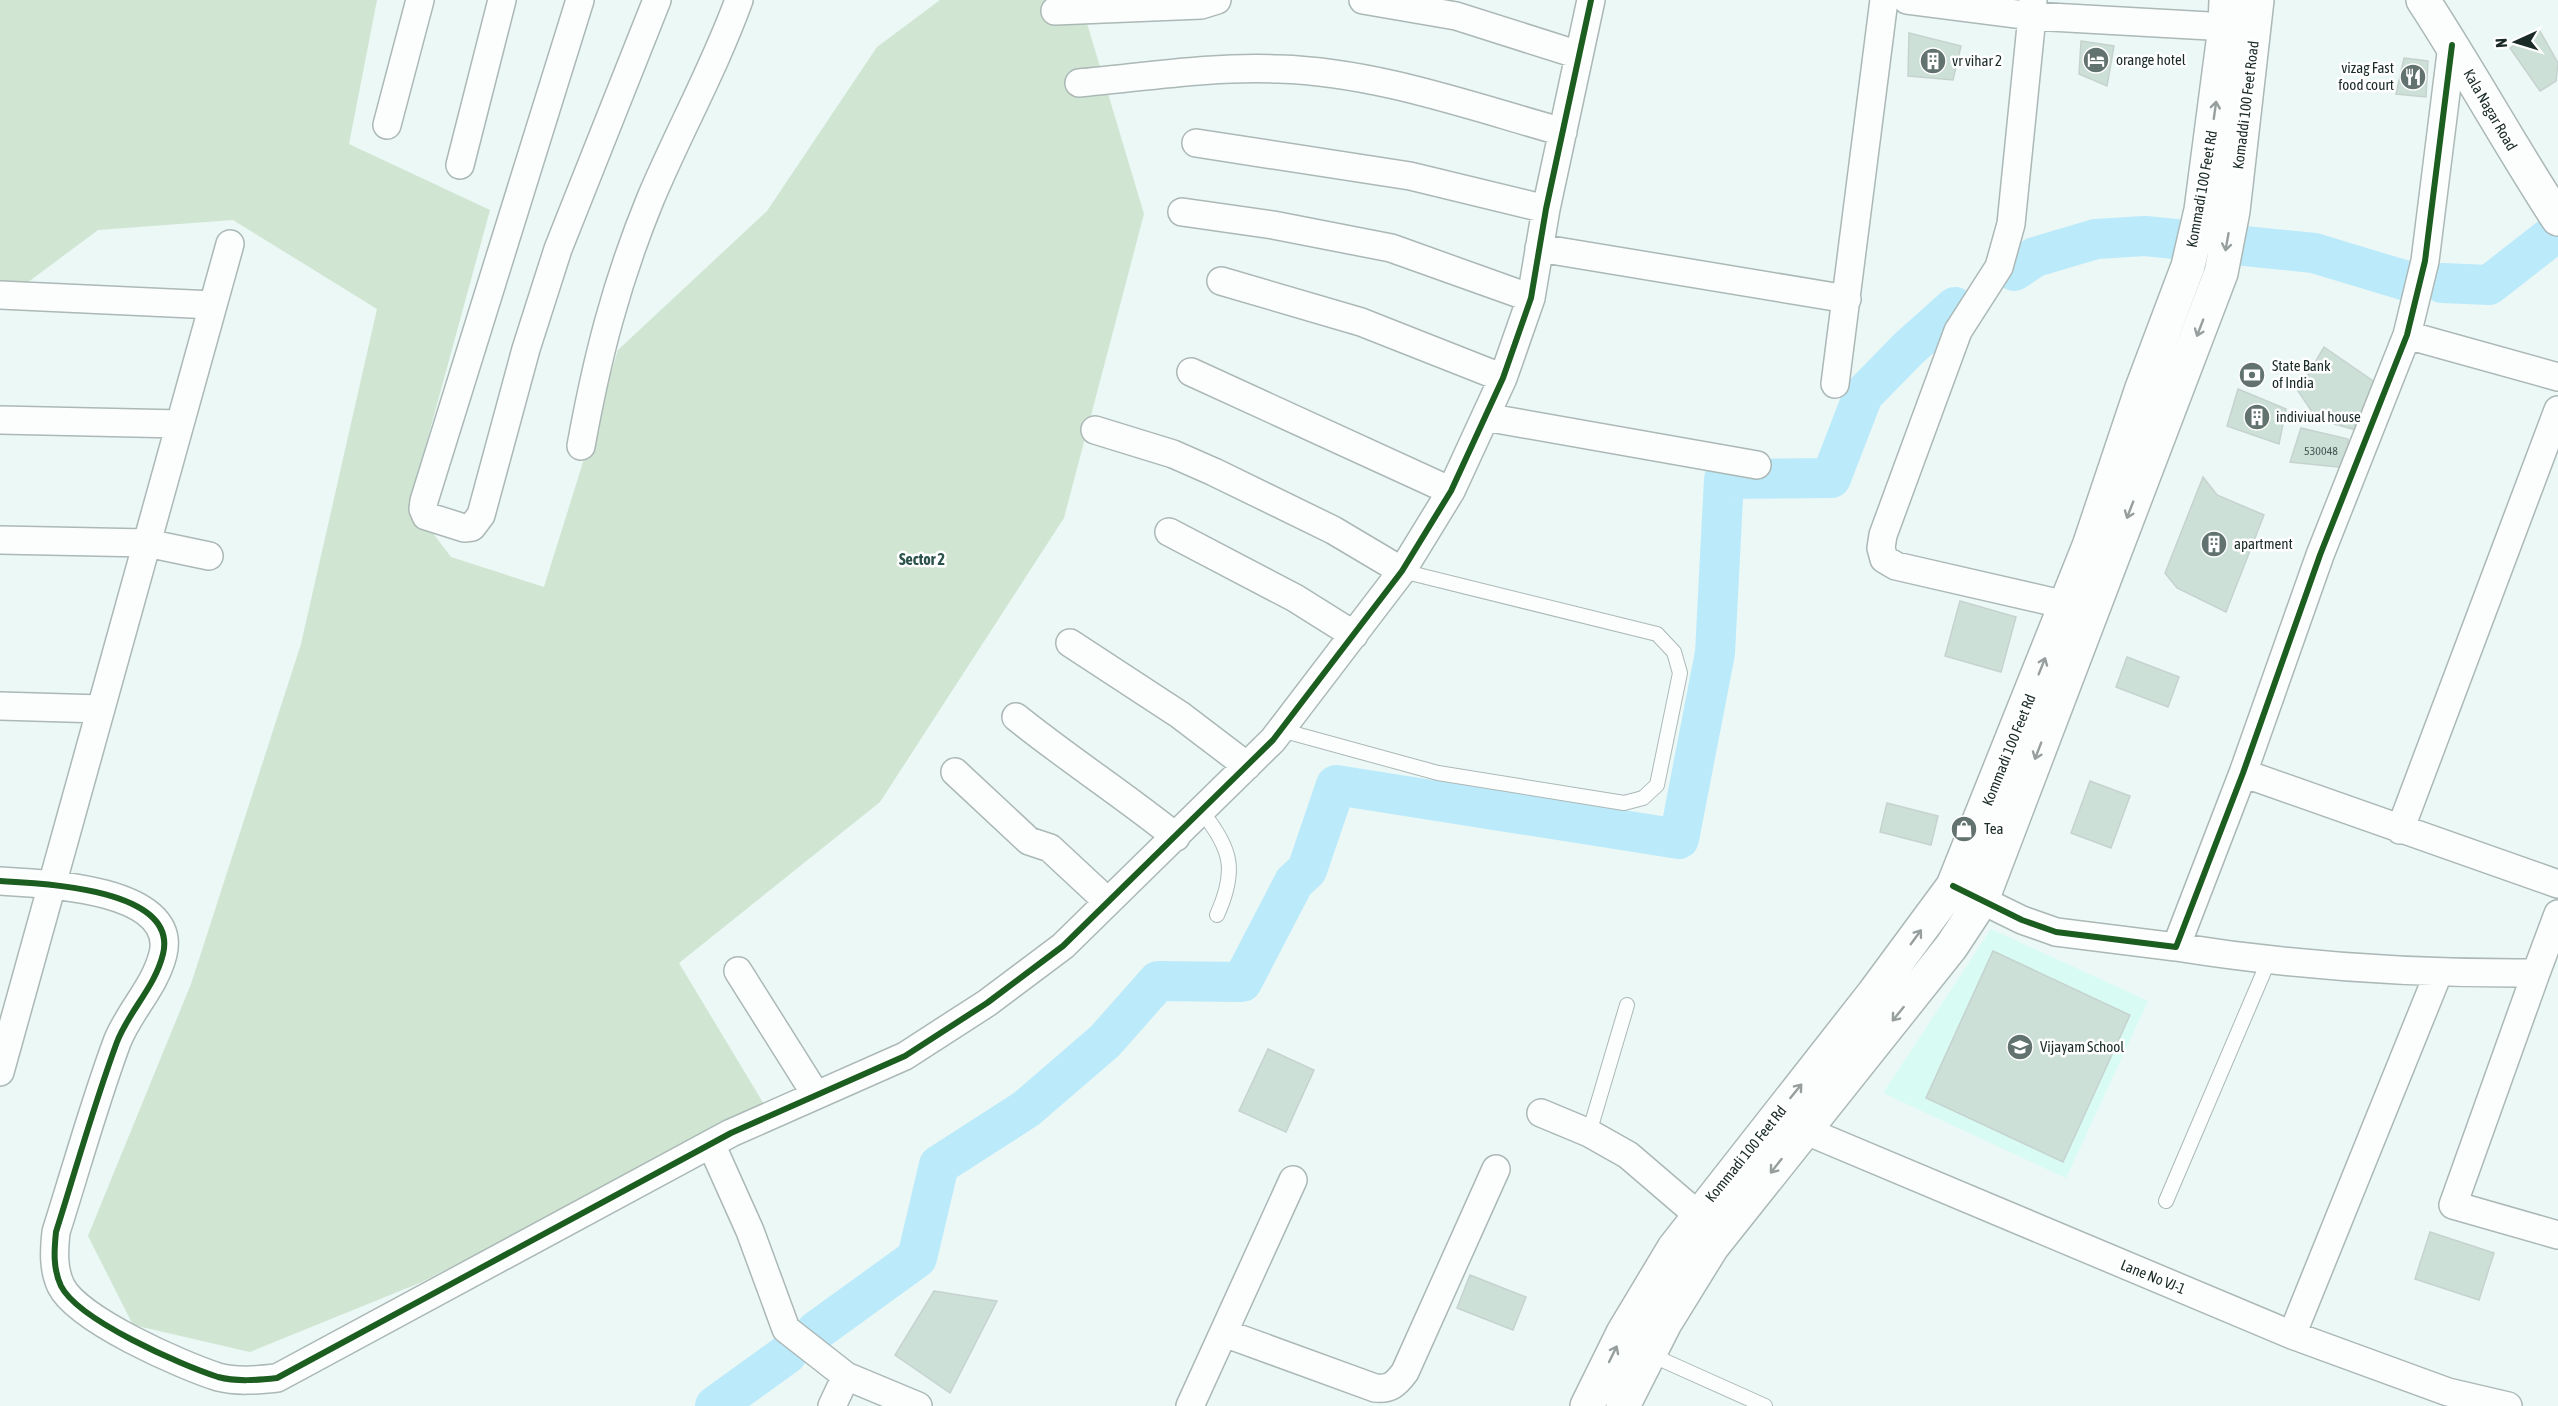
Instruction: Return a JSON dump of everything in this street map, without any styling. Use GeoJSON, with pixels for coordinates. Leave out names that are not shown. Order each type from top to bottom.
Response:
{"type":"FeatureCollection","features":[{"type":"Feature","properties":{"kind":"main road","name":"Kala Nagar Road"},"geometry":{"type":"LineString","coordinates":[[2423,0],[2517,156],[2558,219]]}},
{"type":"Feature","properties":{"kind":"main road","name":"Kommadi 100 Feet Rd"},"geometry":{"type":"LineString","coordinates":[[1623,1406],[1687,1285],[1712,1247],[1951,947],[2066,605],[2188,266],[2217,210],[2241,14]]}},
{"type":"Feature","properties":{"kind":"main road"},"geometry":{"type":"LineString","coordinates":[[1968,893],[2221,273],[2217,210]]}},
{"type":"Feature","properties":{"kind":"main road","name":"Kommadi 100 Feet Rd"},"geometry":{"type":"LineString","coordinates":[[1587,1406],[1649,1287],[1698,1215],[1874,993],[1968,893]]}},
{"type":"Feature","properties":{"kind":"street"},"geometry":{"type":"LineString","coordinates":[[387,125],[420,0]]}},
{"type":"Feature","properties":{"kind":"street"},"geometry":{"type":"LineString","coordinates":[[460,165],[502,0]]}},
{"type":"Feature","properties":{"kind":"street"},"geometry":{"type":"LineString","coordinates":[[580,0],[424,501],[423,509],[426,516],[464,528],[472,527],[481,515],[526,349],[558,249],[657,0]]}},
{"type":"Feature","properties":{"kind":"street"},"geometry":{"type":"LineString","coordinates":[[581,446],[602,338],[619,281],[650,200],[725,39],[739,0]]}},
{"type":"Feature","properties":{"kind":"street"},"geometry":{"type":"LineString","coordinates":[[1055,10],[1201,5],[1217,0]]}},
{"type":"Feature","properties":{"kind":"street"},"geometry":{"type":"LineString","coordinates":[[1363,0],[1456,16],[1579,55]]}},
{"type":"Feature","properties":{"kind":"street"},"geometry":{"type":"LineString","coordinates":[[0,881],[53,883],[105,894],[137,906],[153,917],[163,932],[164,951],[157,973],[117,1041],[56,1232],[56,1270],[62,1287],[71,1300],[114,1332],[219,1377],[246,1381],[277,1378],[711,1144],[905,1056],[987,1003],[1063,946],[1202,812],[1281,730],[1402,571],[1451,491],[1503,378],[1531,298],[1546,209],[1591,0]]}},
{"type":"Feature","properties":{"kind":"street"},"geometry":{"type":"LineString","coordinates":[[1835,384],[1884,0]]}},
{"type":"Feature","properties":{"kind":"street"},"geometry":{"type":"LineString","coordinates":[[1907,0],[2032,8],[2241,14]]}},
{"type":"Feature","properties":{"kind":"street"},"geometry":{"type":"LineString","coordinates":[[2032,8],[2011,224],[2006,247],[1999,267],[1958,331],[1881,548],[1884,559],[1896,566],[2066,605]]}},
{"type":"Feature","properties":{"kind":"street"},"geometry":{"type":"LineString","coordinates":[[2176,948],[2243,773],[2320,555],[2408,335],[2425,261],[2452,45]]}},
{"type":"Feature","properties":{"kind":"street"},"geometry":{"type":"LineString","coordinates":[[1079,83],[1242,68],[1281,69],[1410,89],[1563,132]]}},
{"type":"Feature","properties":{"kind":"street"},"geometry":{"type":"LineString","coordinates":[[1196,143],[1410,176],[1546,209]]}},
{"type":"Feature","properties":{"kind":"street"},"geometry":{"type":"LineString","coordinates":[[1182,212],[1337,236],[1391,248],[1531,298]]}},
{"type":"Feature","properties":{"kind":"street"},"geometry":{"type":"LineString","coordinates":[[0,1072],[230,244]]}},
{"type":"Feature","properties":{"kind":"street"},"geometry":{"type":"LineString","coordinates":[[1539,248],[1847,299]]}},
{"type":"Feature","properties":{"kind":"street"},"geometry":{"type":"LineString","coordinates":[[1221,281],[1361,322],[1503,378]]}},
{"type":"Feature","properties":{"kind":"street"},"geometry":{"type":"LineString","coordinates":[[0,295],[213,304]]}},
{"type":"Feature","properties":{"kind":"street"},"geometry":{"type":"LineString","coordinates":[[2408,335],[2558,377]]}},
{"type":"Feature","properties":{"kind":"street"},"geometry":{"type":"LineString","coordinates":[[1191,372],[1451,491]]}},
{"type":"Feature","properties":{"kind":"street"},"geometry":{"type":"LineString","coordinates":[[2400,830],[2558,410]]}},
{"type":"Feature","properties":{"kind":"street"},"geometry":{"type":"LineString","coordinates":[[1485,417],[1757,465]]}},
{"type":"Feature","properties":{"kind":"street"},"geometry":{"type":"LineString","coordinates":[[0,420],[180,424]]}},
{"type":"Feature","properties":{"kind":"street"},"geometry":{"type":"LineString","coordinates":[[1095,430],[1173,454],[1204,468],[1333,530],[1402,571]]}},
{"type":"Feature","properties":{"kind":"street"},"geometry":{"type":"LineString","coordinates":[[1169,532],[1295,597],[1354,634]]}},
{"type":"Feature","properties":{"kind":"street"},"geometry":{"type":"LineString","coordinates":[[0,540],[147,543],[209,555]]}},
{"type":"Feature","properties":{"kind":"street"},"geometry":{"type":"LineString","coordinates":[[1070,643],[1180,715],[1247,766]]}},
{"type":"Feature","properties":{"kind":"street"},"geometry":{"type":"LineString","coordinates":[[0,706],[102,709]]}},
{"type":"Feature","properties":{"kind":"street"},"geometry":{"type":"LineString","coordinates":[[1016,717],[1074,764],[1138,807],[1176,837]]}},
{"type":"Feature","properties":{"kind":"street"},"geometry":{"type":"LineString","coordinates":[[955,772],[1029,841],[1050,848],[1108,902]]}},
{"type":"Feature","properties":{"kind":"street"},"geometry":{"type":"LineString","coordinates":[[2243,773],[2558,884]]}},
{"type":"Feature","properties":{"kind":"street"},"geometry":{"type":"LineString","coordinates":[[1968,893],[2022,920],[2056,932],[2268,962],[2438,974],[2535,973]]}},
{"type":"Feature","properties":{"kind":"street"},"geometry":{"type":"LineString","coordinates":[[2558,914],[2453,1205],[2558,1236]]}},
{"type":"Feature","properties":{"kind":"street"},"geometry":{"type":"LineString","coordinates":[[738,971],[816,1095]]}},
{"type":"Feature","properties":{"kind":"street"},"geometry":{"type":"LineString","coordinates":[[2292,1335],[2438,974]]}},
{"type":"Feature","properties":{"kind":"street"},"geometry":{"type":"LineString","coordinates":[[1541,1113],[1589,1133],[1628,1155],[1698,1215]]}},
{"type":"Feature","properties":{"kind":"street","name":"Lane No VJ-1"},"geometry":{"type":"LineString","coordinates":[[1804,1130],[2446,1399],[2508,1406]]}},
{"type":"Feature","properties":{"kind":"street"},"geometry":{"type":"LineString","coordinates":[[711,1144],[750,1232],[786,1329],[846,1376],[918,1406]]}},
{"type":"Feature","properties":{"kind":"street"},"geometry":{"type":"LineString","coordinates":[[1224,1333],[1375,1388],[1387,1389],[1397,1383],[1405,1372],[1496,1169]]}},
{"type":"Feature","properties":{"kind":"street"},"geometry":{"type":"LineString","coordinates":[[1190,1406],[1293,1180]]}},
{"type":"Feature","properties":{"kind":"street"},"geometry":{"type":"LineString","coordinates":[[832,1406],[846,1376]]}},
{"type":"Feature","properties":{"kind":"lane"},"geometry":{"type":"LineString","coordinates":[[1281,730],[1438,773],[1624,803],[1643,798],[1657,785],[1680,673],[1674,652],[1657,634],[1402,571]]}},
{"type":"Feature","properties":{"kind":"lane"},"geometry":{"type":"LineString","coordinates":[[1202,812],[1218,832],[1230,860],[1228,893],[1218,915]]}},
{"type":"Feature","properties":{"kind":"lane"},"geometry":{"type":"LineString","coordinates":[[2166,1201],[2268,962]]}},
{"type":"Feature","properties":{"kind":"lane"},"geometry":{"type":"LineString","coordinates":[[1589,1133],[1627,1005]]}},
{"type":"Feature","properties":{"kind":"lane"},"geometry":{"type":"LineString","coordinates":[[1649,1354],[1765,1406]]}},
{"type":"Feature","properties":{"kind":"shaded area"},"geometry":{"type":"Polygon","coordinates":[[[0,0],[377,0],[349,144],[490,210],[410,503],[451,557],[544,587],[618,350],[767,211],[877,47],[940,0],[1080,0],[1144,214],[1064,518],[880,802],[679,963],[765,1106],[422,1282],[250,1352],[133,1325],[88,1236],[191,984],[301,644],[377,309],[233,220],[98,230],[0,303],[0,0]]]}},
{"type":"Feature","properties":{"kind":"shaded area","name":"Vijayam School"},"geometry":{"type":"Polygon","coordinates":[[[1991,929],[2148,1001],[2066,1178],[1883,1093],[1991,929]]]}},
{"type":"Feature","properties":{"kind":"building"},"geometry":{"type":"Polygon","coordinates":[[[2540,31],[2558,63],[2556,81],[2540,91],[2510,48],[2540,31]]]}},
{"type":"Feature","properties":{"kind":"building","name":"vr vihar 2"},"geometry":{"type":"Polygon","coordinates":[[[1909,33],[1961,46],[1953,80],[1908,76],[1909,33]]]}},
{"type":"Feature","properties":{"kind":"building","name":"orange hotel"},"geometry":{"type":"Polygon","coordinates":[[[2081,41],[2114,46],[2107,86],[2079,74],[2081,41]]]}},
{"type":"Feature","properties":{"kind":"building","name":"vizag Fast food court"},"geometry":{"type":"Polygon","coordinates":[[[2404,58],[2428,61],[2426,97],[2396,94],[2404,58]]]}},
{"type":"Feature","properties":{"kind":"building"},"geometry":{"type":"Polygon","coordinates":[[[2324,347],[2379,385],[2356,430],[2317,419],[2298,391],[2324,347]]]}},
{"type":"Feature","properties":{"kind":"building","name":"indiviual house"},"geometry":{"type":"Polygon","coordinates":[[[2238,389],[2286,409],[2279,444],[2227,426],[2238,389]]]}},
{"type":"Feature","properties":{"kind":"building"},"geometry":{"type":"Polygon","coordinates":[[[2301,428],[2348,439],[2347,468],[2290,462],[2301,428]]]}},
{"type":"Feature","properties":{"kind":"building","name":"apartment"},"geometry":{"type":"Polygon","coordinates":[[[2203,477],[2217,495],[2264,515],[2226,612],[2177,588],[2165,573],[2203,477]]]}},
{"type":"Feature","properties":{"kind":"building"},"geometry":{"type":"Polygon","coordinates":[[[1960,601],[2016,617],[2001,672],[1945,656],[1960,601]]]}},
{"type":"Feature","properties":{"kind":"building"},"geometry":{"type":"Polygon","coordinates":[[[2127,657],[2179,677],[2168,707],[2116,687],[2127,657]]]}},
{"type":"Feature","properties":{"kind":"building"},"geometry":{"type":"Polygon","coordinates":[[[2090,781],[2130,796],[2111,848],[2071,833],[2090,781]]]}},
{"type":"Feature","properties":{"kind":"building"},"geometry":{"type":"Polygon","coordinates":[[[1887,803],[1938,816],[1931,845],[1880,832],[1887,803]]]}},
{"type":"Feature","properties":{"kind":"building","name":"Vijayam School"},"geometry":{"type":"Polygon","coordinates":[[[1993,951],[2130,1015],[2063,1162],[1926,1098],[1993,951]]]}},
{"type":"Feature","properties":{"kind":"building"},"geometry":{"type":"Polygon","coordinates":[[[1268,1049],[1314,1070],[1286,1132],[1239,1111],[1268,1049]]]}},
{"type":"Feature","properties":{"kind":"building"},"geometry":{"type":"Polygon","coordinates":[[[2430,1232],[2494,1253],[2479,1300],[2415,1279],[2430,1232]]]}},
{"type":"Feature","properties":{"kind":"building"},"geometry":{"type":"Polygon","coordinates":[[[1470,1275],[1526,1297],[1513,1330],[1457,1308],[1470,1275]]]}},
{"type":"Feature","properties":{"kind":"building"},"geometry":{"type":"Polygon","coordinates":[[[934,1291],[997,1301],[950,1393],[895,1355],[934,1291]]]}},
{"type":"Feature","properties":{"kind":"waterway"},"geometry":{"type":"LineString","coordinates":[[2442,283],[2489,285],[2558,231]]}},
{"type":"Feature","properties":{"kind":"waterway"},"geometry":{"type":"LineString","coordinates":[[2014,271],[2035,257],[2096,239],[2145,236],[2314,253],[2407,281]]}},
{"type":"Feature","properties":{"kind":"waterway"},"geometry":{"type":"LineString","coordinates":[[816,1331],[917,1258],[939,1165],[1026,1109],[1105,1041],[1158,981],[1242,982],[1294,882],[1307,870],[1336,785],[1679,839],[1715,653],[1724,479],[1831,478],[1863,395],[1909,348],[1955,307]]}},
{"type":"Feature","properties":{"kind":"waterway"},"geometry":{"type":"LineString","coordinates":[[715,1406],[787,1354]]}},
{"type":"Feature","properties":{"kind":"cycle path"},"geometry":{"type":"LineString","coordinates":[[0,881],[73,888],[129,902],[150,915],[162,932],[163,954],[159,966],[117,1042],[93,1113],[56,1232],[55,1266],[58,1280],[71,1299],[108,1327],[157,1352],[225,1379],[277,1378],[731,1133],[905,1056],[987,1003],[1063,946],[1273,740],[1402,571],[1451,491],[1503,378],[1531,298],[1546,209],[1591,0]]}},
{"type":"Feature","properties":{"kind":"cycle path"},"geometry":{"type":"LineString","coordinates":[[1953,886],[2022,920],[2056,932],[2176,947],[2243,773],[2320,555],[2407,335],[2425,261],[2452,45]]}},
{"type":"Feature","properties":{"kind":"place","name":"orange hotel"},"geometry":{"type":"Point","coordinates":[2096,60]}},
{"type":"Feature","properties":{"kind":"place","name":"vr vihar 2"},"geometry":{"type":"Point","coordinates":[1933,61]}},
{"type":"Feature","properties":{"kind":"place","name":"vizag Fast food court"},"geometry":{"type":"Point","coordinates":[2413,77]}},
{"type":"Feature","properties":{"kind":"place","name":"State Bank of India"},"geometry":{"type":"Point","coordinates":[2252,375]}},
{"type":"Feature","properties":{"kind":"place","name":"indiviual house"},"geometry":{"type":"Point","coordinates":[2257,417]}},
{"type":"Feature","properties":{"kind":"place","name":"apartment"},"geometry":{"type":"Point","coordinates":[2214,544]}},
{"type":"Feature","properties":{"kind":"place","name":"Tea"},"geometry":{"type":"Point","coordinates":[1964,829]}},
{"type":"Feature","properties":{"kind":"place","name":"Vijayam School"},"geometry":{"type":"Point","coordinates":[2020,1047]}},
{"type":"Feature","properties":{"kind":"district","name":"Sector 2"},"geometry":{"type":"Point","coordinates":[922,559]}}]}
